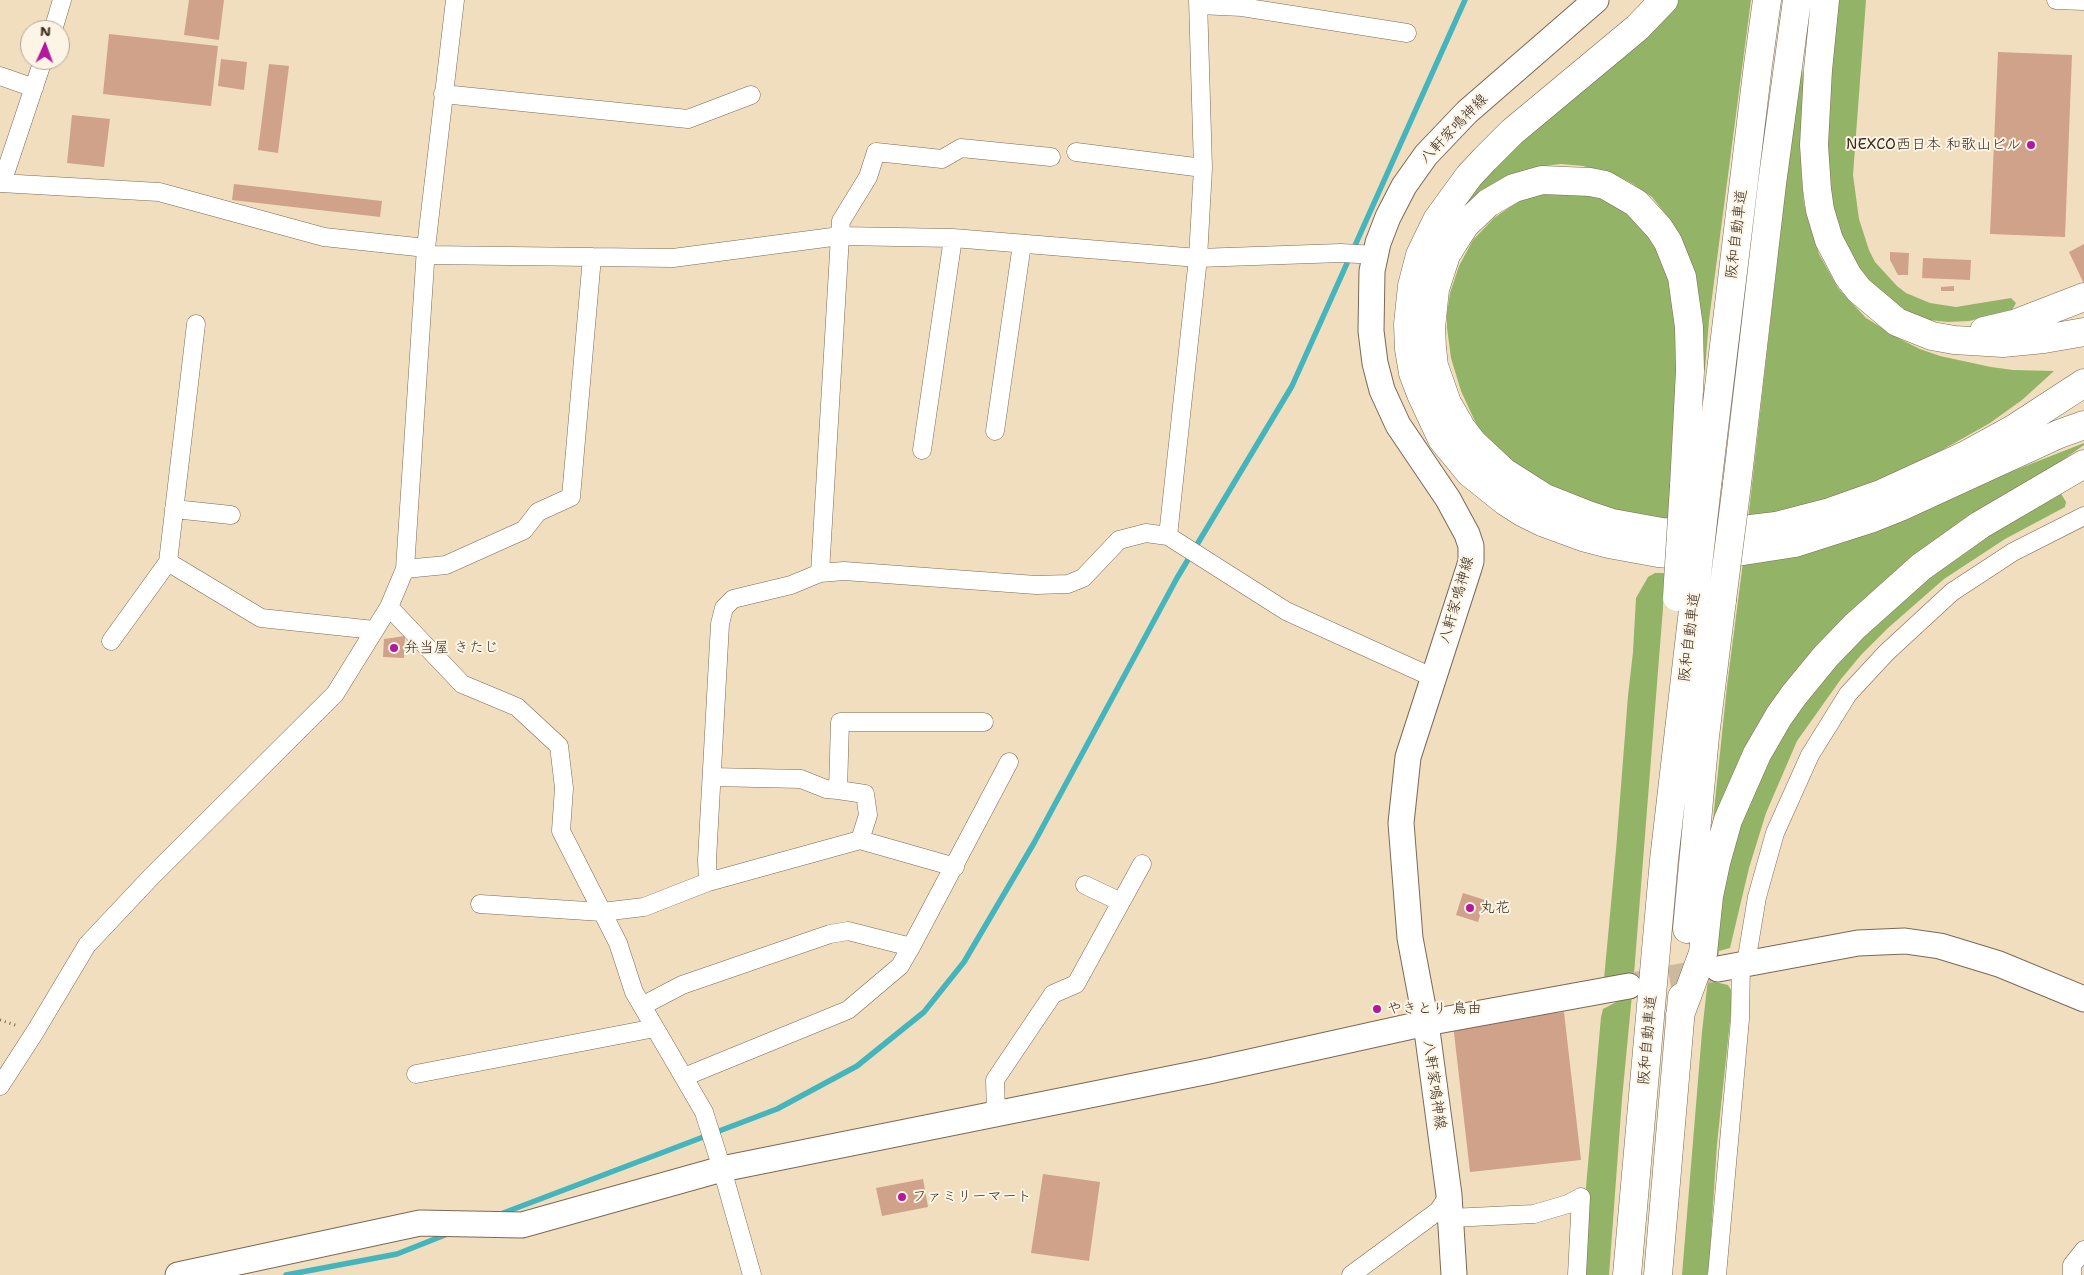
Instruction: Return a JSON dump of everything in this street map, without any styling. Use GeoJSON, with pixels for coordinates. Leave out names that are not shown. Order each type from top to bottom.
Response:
{"type":"FeatureCollection","features":[{"type":"Feature","properties":{"kind":"highway"},"geometry":{"type":"LineString","coordinates":[[1664,0],[1637,28],[1512,132],[1485,159],[1463,184],[1437,220],[1420,255],[1412,286],[1408,324],[1409,349],[1413,373],[1442,440],[1470,473],[1505,501],[1542,522],[1562,530],[1609,544],[1634,549],[1682,555],[1704,555],[1749,551],[1795,543],[1870,519],[2076,427]]}},
{"type":"Feature","properties":{"kind":"highway","name":"阪和自動車道"},"geometry":{"type":"LineString","coordinates":[[1627,1275],[1696,486],[1767,0]]}},
{"type":"Feature","properties":{"kind":"highway","name":"阪和自動車道"},"geometry":{"type":"LineString","coordinates":[[1658,1275],[1702,774],[1772,184],[1797,0]]}},
{"type":"Feature","properties":{"kind":"highway"},"geometry":{"type":"LineString","coordinates":[[1825,0],[1818,70],[1814,145],[1817,189],[1822,218],[1837,257],[1858,290],[1883,312],[1911,328],[1932,336],[1954,340],[2003,343],[2044,339],[2084,332]]}},
{"type":"Feature","properties":{"kind":"highway"},"geometry":{"type":"LineString","coordinates":[[1696,486],[1689,390],[1689,327],[1686,294],[1668,242],[1659,228],[1636,203],[1605,185],[1574,179],[1542,180],[1514,188],[1488,203],[1465,225],[1454,242],[1446,255],[1435,289],[1431,328],[1432,348],[1434,366],[1447,403],[1462,429],[1473,443],[1504,472],[1545,498],[1567,508],[1612,523],[1662,532],[1708,534],[1776,526],[1830,512],[1881,494],[1966,455],[2015,428],[2084,383]]}},
{"type":"Feature","properties":{"kind":"highway"},"geometry":{"type":"LineString","coordinates":[[1911,328],[1955,335],[1989,330],[2041,315],[2084,297]]}},
{"type":"Feature","properties":{"kind":"highway"},"geometry":{"type":"LineString","coordinates":[[1680,1015],[1703,953],[1709,896],[1728,820],[1748,771],[1779,716],[1826,656],[1898,586],[1960,538],[2038,490],[2084,466]]}},
{"type":"Feature","properties":{"kind":"street"},"geometry":{"type":"LineString","coordinates":[[56,20],[62,0]]}},
{"type":"Feature","properties":{"kind":"street"},"geometry":{"type":"LineString","coordinates":[[0,1086],[87,945],[152,876],[334,694],[389,607],[405,569],[426,252],[455,0]]}},
{"type":"Feature","properties":{"kind":"street","name":"八軒家鳴神線"},"geometry":{"type":"LineString","coordinates":[[1454,1275],[1449,1207],[1426,1023],[1410,938],[1401,823],[1408,757],[1471,561],[1471,546],[1467,534],[1448,498],[1398,425],[1382,390],[1372,331],[1372,271],[1368,255],[1414,170],[1431,150],[1467,112],[1596,0]]}},
{"type":"Feature","properties":{"kind":"street"},"geometry":{"type":"LineString","coordinates":[[2056,0],[2084,1]]}},
{"type":"Feature","properties":{"kind":"street"},"geometry":{"type":"LineString","coordinates":[[1168,536],[1198,258],[1203,168],[1198,3],[1242,7],[1407,33]]}},
{"type":"Feature","properties":{"kind":"street"},"geometry":{"type":"LineString","coordinates":[[40,70],[1,183],[159,192],[324,237],[426,252],[673,258],[840,236],[953,238],[1198,258],[1341,253],[1368,255]]}},
{"type":"Feature","properties":{"kind":"street"},"geometry":{"type":"LineString","coordinates":[[0,76],[34,88]]}},
{"type":"Feature","properties":{"kind":"street"},"geometry":{"type":"LineString","coordinates":[[443,94],[688,119],[751,95]]}},
{"type":"Feature","properties":{"kind":"street"},"geometry":{"type":"LineString","coordinates":[[820,573],[841,221],[868,177],[876,152],[942,159],[961,148],[1051,157]]}},
{"type":"Feature","properties":{"kind":"street"},"geometry":{"type":"LineString","coordinates":[[1076,152],[1203,168]]}},
{"type":"Feature","properties":{"kind":"street"},"geometry":{"type":"LineString","coordinates":[[922,450],[953,238]]}},
{"type":"Feature","properties":{"kind":"street"},"geometry":{"type":"LineString","coordinates":[[995,431],[1022,244]]}},
{"type":"Feature","properties":{"kind":"street"},"geometry":{"type":"LineString","coordinates":[[405,569],[446,565],[524,530],[538,512],[571,497],[592,257]]}},
{"type":"Feature","properties":{"kind":"street"},"geometry":{"type":"LineString","coordinates":[[111,641],[168,562],[196,324]]}},
{"type":"Feature","properties":{"kind":"street"},"geometry":{"type":"LineString","coordinates":[[174,508],[230,514]]}},
{"type":"Feature","properties":{"kind":"street"},"geometry":{"type":"LineString","coordinates":[[1717,1275],[1740,1019],[1735,965],[1775,833],[1810,755],[1848,694],[1886,653],[1952,592],[2013,552],[2084,516]]}},
{"type":"Feature","properties":{"kind":"street"},"geometry":{"type":"LineString","coordinates":[[708,882],[707,860],[720,624],[724,608],[733,599],[791,585],[820,573],[844,571],[1036,585],[1068,584],[1083,578],[1119,540],[1146,533],[1168,536],[1286,611],[1434,678]]}},
{"type":"Feature","properties":{"kind":"street"},"geometry":{"type":"LineString","coordinates":[[168,562],[261,618],[374,630]]}},
{"type":"Feature","properties":{"kind":"street"},"geometry":{"type":"LineString","coordinates":[[389,607],[462,684],[517,707],[559,746],[564,788],[561,831],[618,943],[634,992],[704,1112],[752,1275]]}},
{"type":"Feature","properties":{"kind":"street"},"geometry":{"type":"LineString","coordinates":[[838,790],[840,722],[984,722]]}},
{"type":"Feature","properties":{"kind":"street"},"geometry":{"type":"LineString","coordinates":[[684,1077],[848,1010],[900,966],[955,867],[1009,762]]}},
{"type":"Feature","properties":{"kind":"street"},"geometry":{"type":"LineString","coordinates":[[712,777],[801,779],[826,789],[864,794],[868,815],[860,840]]}},
{"type":"Feature","properties":{"kind":"street"},"geometry":{"type":"LineString","coordinates":[[480,904],[602,912],[644,907],[708,882],[860,840],[955,867]]}},
{"type":"Feature","properties":{"kind":"street"},"geometry":{"type":"LineString","coordinates":[[996,1113],[995,1080],[1053,994],[1076,984],[1142,864]]}},
{"type":"Feature","properties":{"kind":"street"},"geometry":{"type":"LineString","coordinates":[[1085,885],[1121,902]]}},
{"type":"Feature","properties":{"kind":"street"},"geometry":{"type":"LineString","coordinates":[[642,1006],[682,985],[830,934],[848,931],[911,947]]}},
{"type":"Feature","properties":{"kind":"street"},"geometry":{"type":"LineString","coordinates":[[1735,965],[1858,943],[1905,941],[1940,946],[1999,964],[2084,999]]}},
{"type":"Feature","properties":{"kind":"street"},"geometry":{"type":"LineString","coordinates":[[178,1275],[420,1223],[522,1225],[722,1169],[1209,1071],[1426,1023],[1628,986]]}},
{"type":"Feature","properties":{"kind":"street"},"geometry":{"type":"LineString","coordinates":[[416,1074],[656,1028]]}},
{"type":"Feature","properties":{"kind":"street"},"geometry":{"type":"LineString","coordinates":[[1351,1275],[1438,1211],[1449,1207],[1534,1214],[1564,1206],[1581,1197],[1577,1275]]}},
{"type":"Feature","properties":{"kind":"street"},"geometry":{"type":"LineString","coordinates":[[2072,1275],[2072,1265],[2084,1250]]}},
{"type":"Feature","properties":{"kind":"green space"},"geometry":{"type":"Polygon","coordinates":[[[1678,0],[1751,0],[1709,320],[1705,369],[1702,374],[1671,221],[1652,197],[1616,175],[1583,166],[1561,164],[1537,167],[1517,173],[1430,265],[1455,212],[1514,146],[1647,35],[1678,0]]]}},
{"type":"Feature","properties":{"kind":"green space"},"geometry":{"type":"Polygon","coordinates":[[[1838,0],[1866,0],[1853,175],[1859,219],[1875,262],[1906,293],[1930,303],[1956,307],[2011,298],[2016,303],[2012,310],[1969,321],[1948,322],[1929,320],[1904,313],[1884,300],[1844,248],[1826,182],[1829,76],[1838,0]]]}},
{"type":"Feature","properties":{"kind":"green space"},"geometry":{"type":"Polygon","coordinates":[[[1802,67],[1804,90],[1801,169],[1804,204],[1819,254],[1838,288],[1866,318],[1920,349],[1940,356],[1991,367],[2013,370],[2054,371],[2022,400],[1990,423],[1928,458],[1834,499],[1748,520],[1795,104],[1802,67]]]}},
{"type":"Feature","properties":{"kind":"green space"},"geometry":{"type":"Polygon","coordinates":[[[1547,193],[1594,194],[1631,213],[1659,246],[1673,282],[1677,360],[1668,521],[1643,519],[1564,495],[1514,467],[1479,430],[1461,391],[1451,358],[1447,328],[1450,293],[1459,266],[1473,240],[1494,218],[1520,200],[1547,193]]]}},
{"type":"Feature","properties":{"kind":"green space"},"geometry":{"type":"Polygon","coordinates":[[[2084,443],[2084,445],[1885,585],[1711,839],[1727,686],[1743,562],[1804,553],[1861,536],[2000,476],[2084,443]]]}},
{"type":"Feature","properties":{"kind":"green space"},"geometry":{"type":"Polygon","coordinates":[[[2060,492],[2066,502],[2065,507],[2005,539],[1944,579],[1888,628],[1861,655],[1841,679],[1797,741],[1766,813],[1749,868],[1730,948],[1719,951],[1715,982],[1728,985],[1733,993],[1717,1144],[1709,1267],[1707,1275],[1682,1275],[1702,1032],[1711,952],[1734,838],[1764,759],[1822,674],[1947,556],[2060,492]]]}},
{"type":"Feature","properties":{"kind":"green space"},"geometry":{"type":"Polygon","coordinates":[[[1655,573],[1664,573],[1663,608],[1609,1275],[1581,1275],[1586,1187],[1601,1017],[1603,1009],[1626,997],[1604,979],[1633,652],[1636,598],[1648,577],[1655,573]]]}},
{"type":"Feature","properties":{"kind":"building"},"geometry":{"type":"Polygon","coordinates":[[[189,0],[224,0],[219,40],[184,35],[189,0]]]}},
{"type":"Feature","properties":{"kind":"building"},"geometry":{"type":"Polygon","coordinates":[[[109,34],[218,46],[211,106],[103,94],[109,34]]]}},
{"type":"Feature","properties":{"kind":"building","name":"NEXCO西日本 和歌山ビル"},"geometry":{"type":"Polygon","coordinates":[[[1998,52],[2072,55],[2065,237],[1990,234],[1998,52]]]}},
{"type":"Feature","properties":{"kind":"building"},"geometry":{"type":"Polygon","coordinates":[[[221,59],[247,62],[244,90],[218,86],[221,59]]]}},
{"type":"Feature","properties":{"kind":"building"},"geometry":{"type":"Polygon","coordinates":[[[269,64],[289,66],[278,153],[258,150],[269,64]]]}},
{"type":"Feature","properties":{"kind":"building"},"geometry":{"type":"Polygon","coordinates":[[[72,115],[110,119],[104,167],[67,163],[72,115]]]}},
{"type":"Feature","properties":{"kind":"building"},"geometry":{"type":"Polygon","coordinates":[[[234,184],[382,201],[380,217],[232,200],[234,184]]]}},
{"type":"Feature","properties":{"kind":"building"},"geometry":{"type":"Polygon","coordinates":[[[2084,244],[2084,284],[2069,252],[2084,244]]]}},
{"type":"Feature","properties":{"kind":"building"},"geometry":{"type":"Polygon","coordinates":[[[1890,252],[1909,253],[1908,275],[1898,275],[1890,260],[1890,252]]]}},
{"type":"Feature","properties":{"kind":"building"},"geometry":{"type":"Polygon","coordinates":[[[1923,258],[1971,260],[1970,280],[1922,278],[1923,258]]]}},
{"type":"Feature","properties":{"kind":"building"},"geometry":{"type":"Polygon","coordinates":[[[1954,286],[1954,291],[1941,291],[1941,287],[1954,286]]]}},
{"type":"Feature","properties":{"kind":"building","name":"弁当屋 きたじ"},"geometry":{"type":"Polygon","coordinates":[[[405,636],[404,658],[383,657],[384,639],[405,636]]]}},
{"type":"Feature","properties":{"kind":"building","name":"丸花"},"geometry":{"type":"Polygon","coordinates":[[[1463,893],[1485,900],[1478,922],[1456,915],[1463,893]]]}},
{"type":"Feature","properties":{"kind":"building"},"geometry":{"type":"Polygon","coordinates":[[[1564,1012],[1581,1160],[1470,1172],[1453,1024],[1564,1012]]]}},
{"type":"Feature","properties":{"kind":"building"},"geometry":{"type":"Polygon","coordinates":[[[1043,1174],[1100,1182],[1089,1261],[1031,1253],[1043,1174]]]}},
{"type":"Feature","properties":{"kind":"building"},"geometry":{"type":"Polygon","coordinates":[[[923,1179],[928,1207],[882,1216],[876,1188],[923,1179]]]}},
{"type":"Feature","properties":{"kind":"waterway"},"geometry":{"type":"LineString","coordinates":[[498,1215],[777,1109],[857,1066],[924,1012],[964,962],[1034,843],[1177,578],[1292,386],[1465,0]]}},
{"type":"Feature","properties":{"kind":"waterway"},"geometry":{"type":"LineString","coordinates":[[286,1275],[397,1254],[450,1233]]}},
{"type":"Feature","properties":{"kind":"tunnel"},"geometry":{"type":"LineString","coordinates":[[1633,985],[1712,970]]}},
{"type":"Feature","properties":{"kind":"place","name":"NEXCO西日本 和歌山ビル"},"geometry":{"type":"Point","coordinates":[2031,145]}},
{"type":"Feature","properties":{"kind":"place","name":"弁当屋 きたじ"},"geometry":{"type":"Point","coordinates":[394,648]}},
{"type":"Feature","properties":{"kind":"place","name":"丸花"},"geometry":{"type":"Point","coordinates":[1470,908]}},
{"type":"Feature","properties":{"kind":"place","name":"やきとり 鳥由"},"geometry":{"type":"Point","coordinates":[1377,1009]}},
{"type":"Feature","properties":{"kind":"place","name":"ファミリーマート"},"geometry":{"type":"Point","coordinates":[902,1197]}}]}
